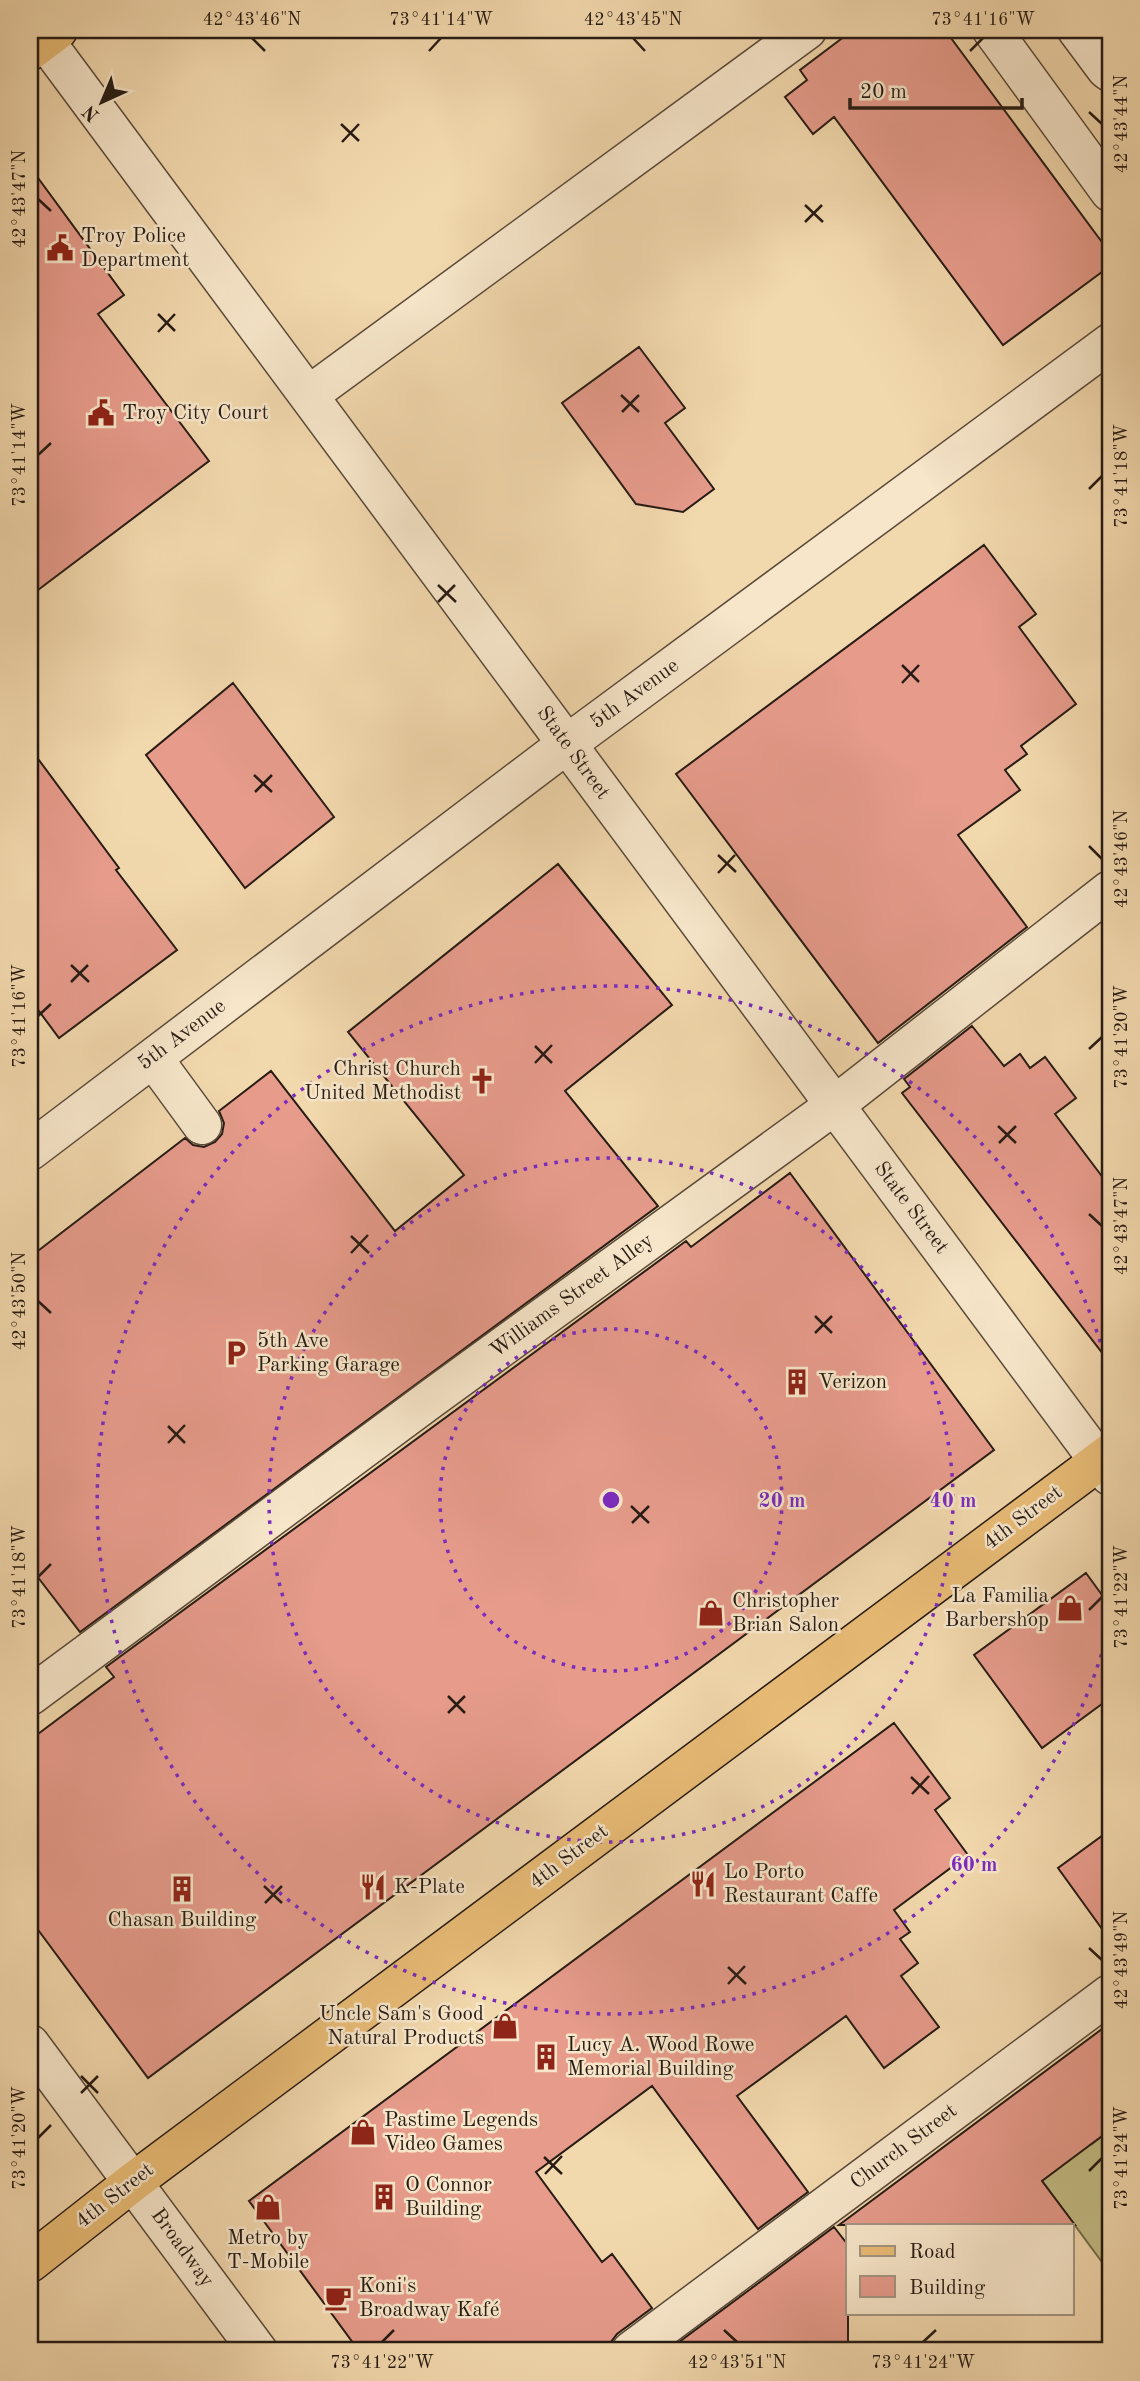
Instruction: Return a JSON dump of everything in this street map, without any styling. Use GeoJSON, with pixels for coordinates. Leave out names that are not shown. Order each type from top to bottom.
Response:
{"type":"FeatureCollection","features":[{"type":"Feature","properties":{"kind":"main road","name":"4th Street"},"geometry":{"type":"LineString","coordinates":[[30,2263],[133,2182],[1107,1463]]}},
{"type":"Feature","properties":{"kind":"street"},"geometry":{"type":"LineString","coordinates":[[309,395],[807,30]]}},
{"type":"Feature","properties":{"kind":"street"},"geometry":{"type":"LineString","coordinates":[[992,30],[1110,192]]}},
{"type":"Feature","properties":{"kind":"street"},"geometry":{"type":"LineString","coordinates":[[1077,30],[1110,72]]}},
{"type":"Feature","properties":{"kind":"street","name":"State Street"},"geometry":{"type":"LineString","coordinates":[[43,38],[835,1105],[1107,1463]]}},
{"type":"Feature","properties":{"kind":"street","name":"5th Avenue"},"geometry":{"type":"LineString","coordinates":[[30,1150],[568,744],[1110,343]]}},
{"type":"Feature","properties":{"kind":"street","name":"Williams Street Alley"},"geometry":{"type":"LineString","coordinates":[[30,1696],[423,1386],[835,1105],[1110,890]]}},
{"type":"Feature","properties":{"kind":"street"},"geometry":{"type":"LineString","coordinates":[[153,1058],[202,1125]]}},
{"type":"Feature","properties":{"kind":"street","name":"Church Street"},"geometry":{"type":"LineString","coordinates":[[631,2351],[1110,1994]]}},
{"type":"Feature","properties":{"kind":"street","name":"Broadway"},"geometry":{"type":"LineString","coordinates":[[30,2044],[258,2351]]}},
{"type":"Feature","properties":{"kind":"shaded area"},"geometry":{"type":"Polygon","coordinates":[[[1110,2130],[1110,2273],[1032,2167],[1083,2132],[1092,2144],[1110,2130]]]}},
{"type":"Feature","properties":{"kind":"building"},"geometry":{"type":"Polygon","coordinates":[[[853,30],[945,30],[1110,253],[1110,266],[1003,345],[834,117],[813,134],[785,97],[807,80],[800,70],[853,30]]]}},
{"type":"Feature","properties":{"kind":"building","name":"Troy City Court"},"geometry":{"type":"Polygon","coordinates":[[[30,167],[124,295],[98,314],[209,461],[30,596],[30,167]]]}},
{"type":"Feature","properties":{"kind":"building"},"geometry":{"type":"Polygon","coordinates":[[[639,347],[685,408],[665,423],[714,489],[683,512],[636,504],[562,403],[639,347]]]}},
{"type":"Feature","properties":{"kind":"building"},"geometry":{"type":"Polygon","coordinates":[[[984,545],[1036,614],[1019,627],[1076,704],[1021,746],[1027,754],[1005,770],[1020,790],[958,835],[1027,927],[878,1043],[676,774],[984,545]]]}},
{"type":"Feature","properties":{"kind":"building"},"geometry":{"type":"Polygon","coordinates":[[[233,683],[334,817],[245,888],[146,755],[233,683]]]}},
{"type":"Feature","properties":{"kind":"building"},"geometry":{"type":"Polygon","coordinates":[[[30,748],[119,868],[116,870],[177,950],[59,1038],[30,999],[30,748]]]}},
{"type":"Feature","properties":{"kind":"building","name":"5th Ave Parking Garage"},"geometry":{"type":"Polygon","coordinates":[[[558,864],[672,1005],[565,1091],[658,1206],[80,1632],[30,1567],[30,1257],[185,1138],[193,1145],[204,1147],[215,1142],[222,1134],[224,1123],[219,1111],[271,1071],[395,1231],[464,1175],[348,1032],[558,864]]]}},
{"type":"Feature","properties":{"kind":"building"},"geometry":{"type":"Polygon","coordinates":[[[972,1026],[1004,1066],[1020,1054],[1030,1068],[1045,1057],[1076,1098],[1055,1114],[1110,1187],[1110,1363],[902,1093],[910,1087],[904,1079],[972,1026]]]}},
{"type":"Feature","properties":{"kind":"building"},"geometry":{"type":"Polygon","coordinates":[[[790,1173],[994,1450],[148,2078],[30,1919],[30,1740],[114,1677],[106,1667],[686,1241],[691,1247],[790,1173]]]}},
{"type":"Feature","properties":{"kind":"building"},"geometry":{"type":"Polygon","coordinates":[[[1086,1573],[1110,1606],[1110,1698],[1042,1748],[974,1655],[1086,1573]]]}},
{"type":"Feature","properties":{"kind":"building"},"geometry":{"type":"Polygon","coordinates":[[[894,1723],[950,1798],[935,1810],[968,1855],[894,1910],[910,1932],[900,1939],[918,1963],[901,1976],[939,2027],[884,2068],[846,2016],[737,2096],[808,2192],[758,2229],[652,2086],[536,2172],[602,2262],[612,2254],[652,2308],[617,2334],[611,2342],[610,2351],[359,2351],[249,2201],[894,1723]]]}},
{"type":"Feature","properties":{"kind":"building"},"geometry":{"type":"Polygon","coordinates":[[[1110,1830],[1110,1940],[1058,1868],[1110,1830]]]}},
{"type":"Feature","properties":{"kind":"building"},"geometry":{"type":"Polygon","coordinates":[[[1110,2023],[1110,2130],[1042,2181],[1075,2225],[839,2225],[1110,2023]]]}},
{"type":"Feature","properties":{"kind":"building"},"geometry":{"type":"Polygon","coordinates":[[[834,2227],[846,2242],[848,2351],[667,2351],[834,2227]]]}},
{"type":"Feature","properties":{"kind":"place","name":"Troy Police Department"},"geometry":{"type":"Point","coordinates":[60,248]}},
{"type":"Feature","properties":{"kind":"place","name":"Troy City Court"},"geometry":{"type":"Point","coordinates":[101,413]}},
{"type":"Feature","properties":{"kind":"place","name":"Christ Church United Methodist"},"geometry":{"type":"Point","coordinates":[482,1081]}},
{"type":"Feature","properties":{"kind":"place","name":"5th Ave Parking Garage"},"geometry":{"type":"Point","coordinates":[236,1353]}},
{"type":"Feature","properties":{"kind":"place","name":"Verizon"},"geometry":{"type":"Point","coordinates":[797,1382]}},
{"type":"Feature","properties":{"kind":"place","name":"La Familia Barbershop"},"geometry":{"type":"Point","coordinates":[1070,1608]}},
{"type":"Feature","properties":{"kind":"place","name":"Christopher Brian Salon"},"geometry":{"type":"Point","coordinates":[711,1613]}},
{"type":"Feature","properties":{"kind":"place","name":"Lo Porto Restaurant Caffe"},"geometry":{"type":"Point","coordinates":[703,1884]}},
{"type":"Feature","properties":{"kind":"place","name":"K-Plate"},"geometry":{"type":"Point","coordinates":[373,1887]}},
{"type":"Feature","properties":{"kind":"place","name":"Chasan Building"},"geometry":{"type":"Point","coordinates":[182,1889]}},
{"type":"Feature","properties":{"kind":"place","name":"Uncle Sam's Good Natural Products"},"geometry":{"type":"Point","coordinates":[505,2026]}},
{"type":"Feature","properties":{"kind":"place","name":"Lucy A. Wood Rowe Memorial Building"},"geometry":{"type":"Point","coordinates":[546,2057]}},
{"type":"Feature","properties":{"kind":"place","name":"Pastime Legends Video Games"},"geometry":{"type":"Point","coordinates":[363,2132]}},
{"type":"Feature","properties":{"kind":"place","name":"O Connor Building"},"geometry":{"type":"Point","coordinates":[384,2197]}},
{"type":"Feature","properties":{"kind":"place","name":"Metro by T-Mobile"},"geometry":{"type":"Point","coordinates":[268,2207]}},
{"type":"Feature","properties":{"kind":"place","name":"Koni's Broadway Kafé"},"geometry":{"type":"Point","coordinates":[338,2298]}}]}
